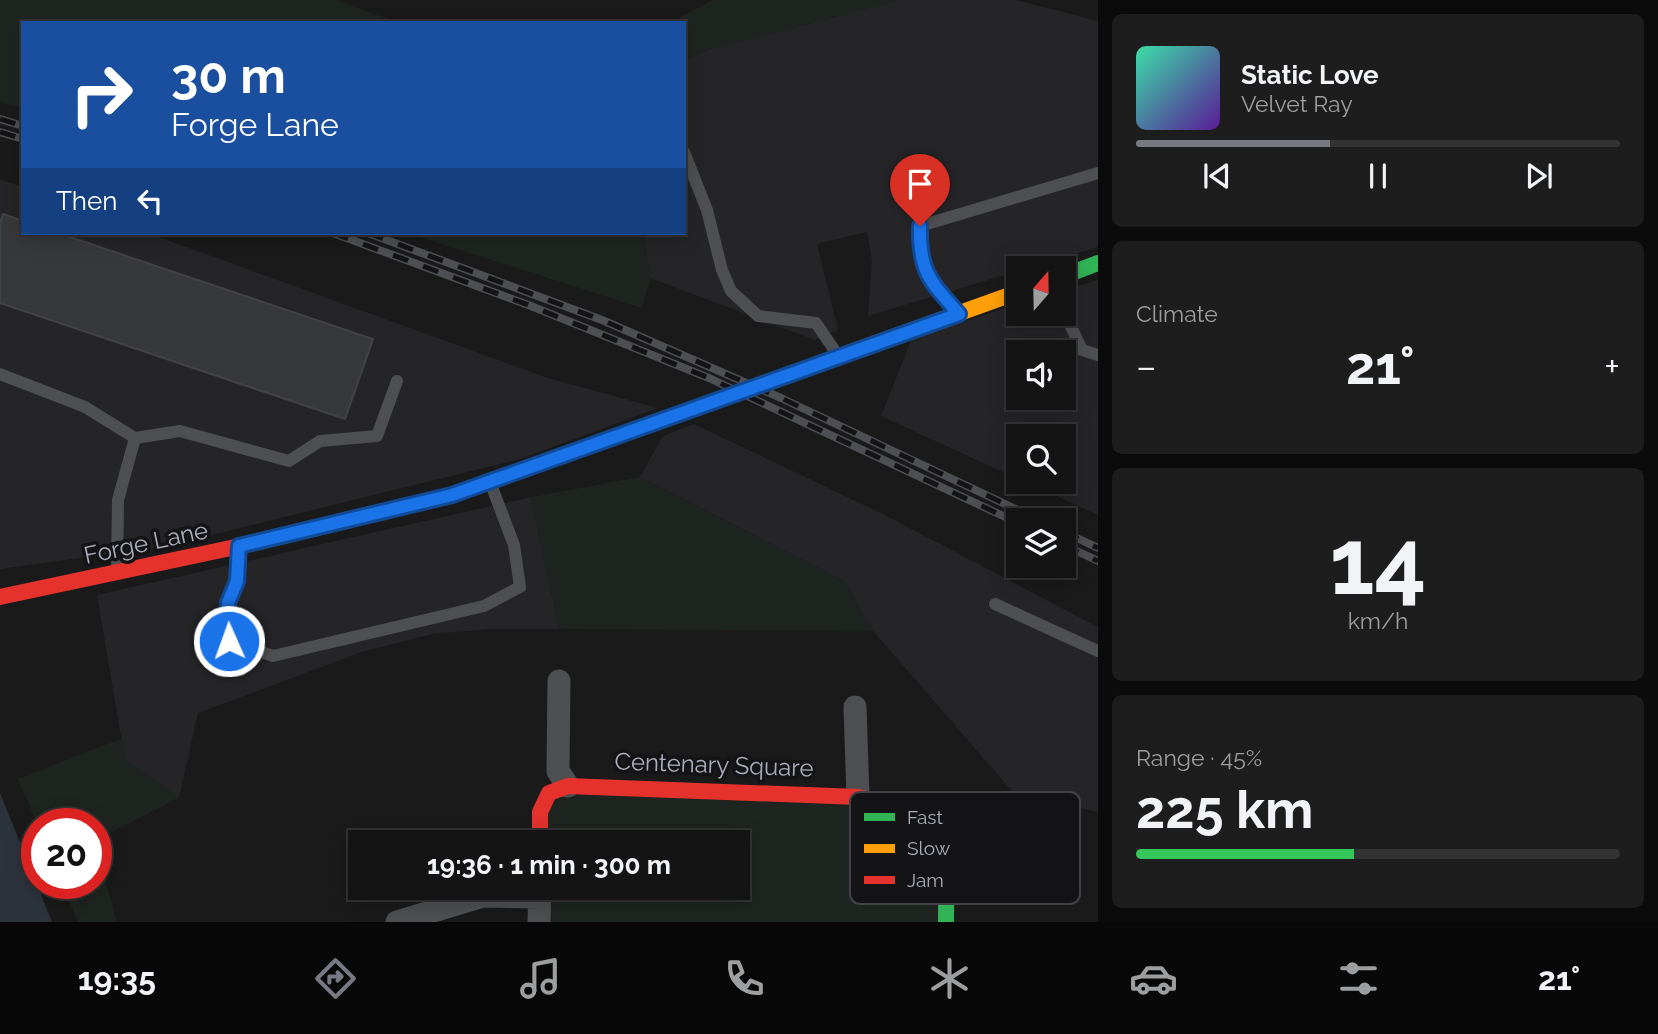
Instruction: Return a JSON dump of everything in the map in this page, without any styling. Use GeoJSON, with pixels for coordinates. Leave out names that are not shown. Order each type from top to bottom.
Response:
{"type":"FeatureCollection","features":[{"type":"Feature","properties":{"kind":"street"},"geometry":{"type":"LineString","coordinates":[[1076,272],[1098,264]]}},
{"type":"Feature","properties":{"kind":"street","name":"Forge Lane"},"geometry":{"type":"LineString","coordinates":[[0,597],[239,546],[452,495],[1006,296]]}},
{"type":"Feature","properties":{"kind":"street"},"geometry":{"type":"LineString","coordinates":[[540,830],[540,812],[549,793],[568,786],[558,771],[559,681]]}},
{"type":"Feature","properties":{"kind":"street"},"geometry":{"type":"LineString","coordinates":[[855,708],[858,792]]}},
{"type":"Feature","properties":{"kind":"street","name":"Centenary Square"},"geometry":{"type":"LineString","coordinates":[[568,786],[850,797]]}},
{"type":"Feature","properties":{"kind":"street"},"geometry":{"type":"LineString","coordinates":[[397,922],[470,900]]}},
{"type":"Feature","properties":{"kind":"street"},"geometry":{"type":"LineString","coordinates":[[540,900],[540,922]]}},
{"type":"Feature","properties":{"kind":"street","name":"Centenary Square"},"geometry":{"type":"LineString","coordinates":[[946,904],[946,922]]}},
{"type":"Feature","properties":{"kind":"lane"},"geometry":{"type":"LineString","coordinates":[[686,157],[707,210],[722,270],[731,291],[758,316],[816,323],[840,357]]}},
{"type":"Feature","properties":{"kind":"lane"},"geometry":{"type":"LineString","coordinates":[[959,314],[929,280],[920,251],[920,226],[1098,173]]}},
{"type":"Feature","properties":{"kind":"lane"},"geometry":{"type":"LineString","coordinates":[[1070,326],[1082,351],[1098,355]]}},
{"type":"Feature","properties":{"kind":"lane"},"geometry":{"type":"LineString","coordinates":[[0,374],[85,407],[135,438],[180,431],[289,461],[320,442],[377,436],[397,382]]}},
{"type":"Feature","properties":{"kind":"lane"},"geometry":{"type":"LineString","coordinates":[[117,572],[118,500],[135,438]]}},
{"type":"Feature","properties":{"kind":"lane"},"geometry":{"type":"LineString","coordinates":[[239,546],[237,581],[228,603],[229,641],[273,656],[484,606],[520,587],[514,545],[490,482]]}},
{"type":"Feature","properties":{"kind":"lane"},"geometry":{"type":"LineString","coordinates":[[995,604],[1098,651]]}},
{"type":"Feature","properties":{"kind":"shaded area"},"geometry":{"type":"Polygon","coordinates":[[[0,0],[336,0],[394,21],[21,21],[21,108],[0,102],[0,0]]]}},
{"type":"Feature","properties":{"kind":"shaded area"},"geometry":{"type":"Polygon","coordinates":[[[713,0],[898,0],[711,49],[686,59],[686,21],[674,21],[713,0]]]}},
{"type":"Feature","properties":{"kind":"shaded area"},"geometry":{"type":"Polygon","coordinates":[[[898,0],[1015,0],[1098,21],[1098,247],[1068,256],[1006,256],[1006,275],[868,316],[872,261],[867,232],[817,244],[838,330],[815,340],[650,278],[644,235],[686,235],[686,59],[711,49],[898,0]]]}},
{"type":"Feature","properties":{"kind":"shaded area"},"geometry":{"type":"Polygon","coordinates":[[[0,179],[21,186],[21,235],[154,235],[548,378],[658,408],[520,459],[167,546],[0,569],[0,179]]]}},
{"type":"Feature","properties":{"kind":"shaded area"},"geometry":{"type":"Polygon","coordinates":[[[413,235],[644,235],[650,278],[642,308],[413,235]]]}},
{"type":"Feature","properties":{"kind":"shaded area"},"geometry":{"type":"Polygon","coordinates":[[[1098,280],[1098,515],[1052,494],[1076,494],[1076,424],[1006,424],[1006,473],[881,416],[912,338],[1006,308],[1006,326],[1076,326],[1076,286],[1098,280]]]}},
{"type":"Feature","properties":{"kind":"shaded area"},"geometry":{"type":"Polygon","coordinates":[[[694,424],[883,514],[1098,627],[1098,812],[1080,808],[1080,792],[1013,792],[873,631],[844,581],[640,477],[663,436],[694,424]]]}},
{"type":"Feature","properties":{"kind":"shaded area"},"geometry":{"type":"Polygon","coordinates":[[[640,477],[844,581],[873,631],[559,629],[531,497],[640,477]]]}},
{"type":"Feature","properties":{"kind":"shaded area"},"geometry":{"type":"Polygon","coordinates":[[[531,497],[559,629],[490,629],[432,634],[362,652],[198,713],[179,798],[125,760],[97,595],[531,497]]]}},
{"type":"Feature","properties":{"kind":"shaded area"},"geometry":{"type":"Polygon","coordinates":[[[122,738],[125,760],[179,798],[112,832],[112,808],[30,808],[18,779],[122,738]]]}},
{"type":"Feature","properties":{"kind":"shaded area"},"geometry":{"type":"Polygon","coordinates":[[[0,793],[21,845],[21,899],[43,899],[52,922],[0,922],[0,793]]]}},
{"type":"Feature","properties":{"kind":"shaded area"},"geometry":{"type":"Polygon","coordinates":[[[549,793],[850,797],[850,904],[943,904],[946,922],[539,922],[540,900],[750,900],[750,830],[542,830],[549,793]]]}},
{"type":"Feature","properties":{"kind":"shaded area"},"geometry":{"type":"Polygon","coordinates":[[[68,899],[111,899],[117,922],[78,922],[68,899]]]}},
{"type":"Feature","properties":{"kind":"building"},"geometry":{"type":"Polygon","coordinates":[[[3,214],[21,220],[21,235],[64,235],[373,339],[345,419],[0,303],[0,223],[3,214]]]}},
{"type":"Feature","properties":{"kind":"railway"},"geometry":{"type":"LineString","coordinates":[[0,119],[21,125]]}},
{"type":"Feature","properties":{"kind":"railway"},"geometry":{"type":"LineString","coordinates":[[0,132],[21,138]]}},
{"type":"Feature","properties":{"kind":"railway"},"geometry":{"type":"LineString","coordinates":[[338,235],[531,306],[709,378],[1006,517]]}},
{"type":"Feature","properties":{"kind":"railway"},"geometry":{"type":"LineString","coordinates":[[373,235],[602,320],[781,398],[1014,508]]}},
{"type":"Feature","properties":{"kind":"railway"},"geometry":{"type":"LineString","coordinates":[[1076,538],[1098,548]]}},
{"type":"Feature","properties":{"kind":"railway"},"geometry":{"type":"LineString","coordinates":[[1076,551],[1098,561]]}},
{"type":"Feature","properties":{"kind":"traffic: fast"},"geometry":{"type":"LineString","coordinates":[[1076,271],[1098,263]]}},
{"type":"Feature","properties":{"kind":"traffic: fast"},"geometry":{"type":"LineString","coordinates":[[259,542],[452,495],[645,426]]}},
{"type":"Feature","properties":{"kind":"traffic: fast"},"geometry":{"type":"LineString","coordinates":[[946,904],[946,922]]}},
{"type":"Feature","properties":{"kind":"traffic: slow"},"geometry":{"type":"LineString","coordinates":[[645,426],[1006,296]]}},
{"type":"Feature","properties":{"kind":"traffic: jam"},"geometry":{"type":"LineString","coordinates":[[0,597],[259,542]]}},
{"type":"Feature","properties":{"kind":"traffic: jam"},"geometry":{"type":"LineString","coordinates":[[540,830],[540,812],[549,793],[568,786],[850,797]]}},
{"type":"Feature","properties":{"kind":"route"},"geometry":{"type":"LineString","coordinates":[[229,641],[228,603],[237,581],[239,546],[452,495],[959,314],[929,280],[920,251],[920,226]]}}]}
